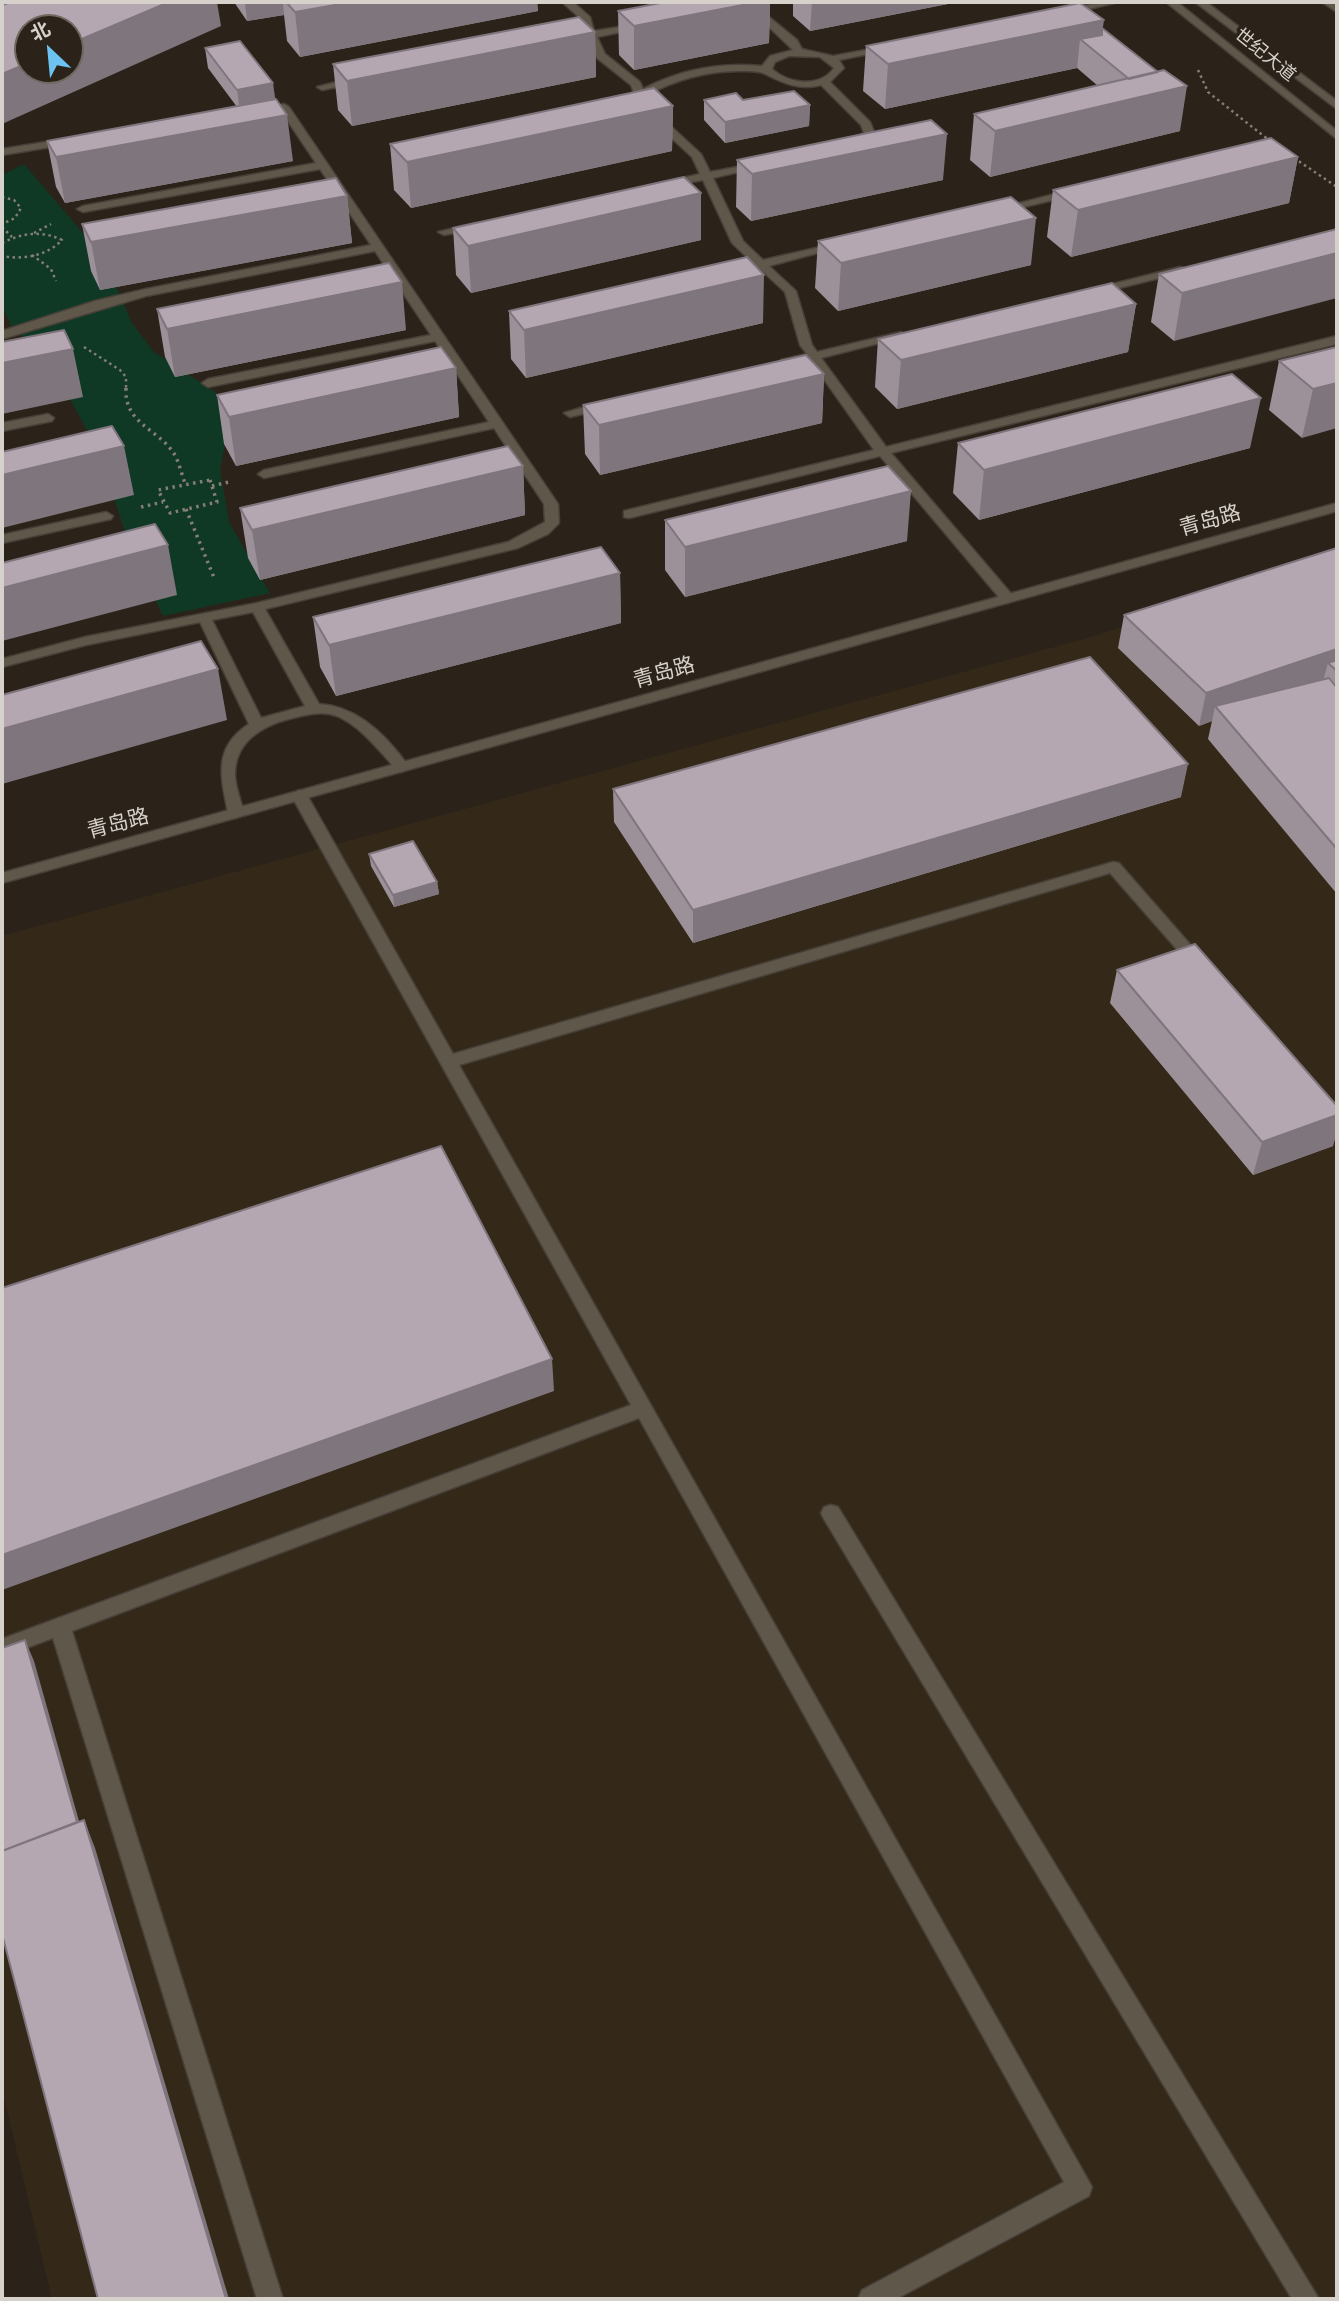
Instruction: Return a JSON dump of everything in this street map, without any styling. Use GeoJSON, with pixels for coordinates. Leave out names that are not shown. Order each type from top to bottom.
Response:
{"type":"FeatureCollection","features":[{"type":"Feature","properties":{"kind":"street"},"geometry":{"type":"LineString","coordinates":[[567,2],[587,19],[601,56],[636,84],[643,107],[697,156],[738,243],[790,291],[806,345],[883,452],[1008,599]]}},
{"type":"Feature","properties":{"kind":"street"},"geometry":{"type":"LineString","coordinates":[[1059,13],[1113,2]]}},
{"type":"Feature","properties":{"kind":"street","name":"世纪大道"},"geometry":{"type":"LineString","coordinates":[[1171,2],[1337,136]]}},
{"type":"Feature","properties":{"kind":"street","name":"世纪大道"},"geometry":{"type":"LineString","coordinates":[[1200,2],[1337,106]]}},
{"type":"Feature","properties":{"kind":"street"},"geometry":{"type":"LineString","coordinates":[[1327,2],[1337,9]]}},
{"type":"Feature","properties":{"kind":"street"},"geometry":{"type":"LineString","coordinates":[[736,6],[754,3],[793,41],[799,52]]}},
{"type":"Feature","properties":{"kind":"street"},"geometry":{"type":"LineString","coordinates":[[564,40],[657,22]]}},
{"type":"Feature","properties":{"kind":"street"},"geometry":{"type":"LineString","coordinates":[[767,70],[771,60],[799,52],[831,59],[898,45]]}},
{"type":"Feature","properties":{"kind":"street"},"geometry":{"type":"LineString","coordinates":[[639,95],[669,78],[708,68],[729,66],[767,70],[779,79],[789,82],[823,81],[832,78],[839,68],[831,59]]}},
{"type":"Feature","properties":{"kind":"street"},"geometry":{"type":"LineString","coordinates":[[322,87],[362,79]]}},
{"type":"Feature","properties":{"kind":"street"},"geometry":{"type":"LineString","coordinates":[[823,81],[866,124],[870,134],[851,145],[838,148]]}},
{"type":"Feature","properties":{"kind":"street"},"geometry":{"type":"LineString","coordinates":[[2,663],[85,641],[257,607],[513,545],[543,531],[552,523],[551,503],[284,107],[244,114]]}},
{"type":"Feature","properties":{"kind":"street"},"geometry":{"type":"LineString","coordinates":[[2,152],[89,138]]}},
{"type":"Feature","properties":{"kind":"street"},"geometry":{"type":"LineString","coordinates":[[654,187],[772,162]]}},
{"type":"Feature","properties":{"kind":"street"},"geometry":{"type":"LineString","coordinates":[[83,209],[322,165]]}},
{"type":"Feature","properties":{"kind":"street"},"geometry":{"type":"LineString","coordinates":[[988,212],[1082,191]]}},
{"type":"Feature","properties":{"kind":"street"},"geometry":{"type":"LineString","coordinates":[[444,232],[484,224]]}},
{"type":"Feature","properties":{"kind":"street"},"geometry":{"type":"LineString","coordinates":[[734,270],[854,243]]}},
{"type":"Feature","properties":{"kind":"street"},"geometry":{"type":"LineString","coordinates":[[2,335],[38,326],[65,314],[116,299],[377,247]]}},
{"type":"Feature","properties":{"kind":"street"},"geometry":{"type":"LineString","coordinates":[[1084,292],[1192,267]]}},
{"type":"Feature","properties":{"kind":"street"},"geometry":{"type":"LineString","coordinates":[[773,366],[908,334]]}},
{"type":"Feature","properties":{"kind":"street"},"geometry":{"type":"LineString","coordinates":[[208,383],[438,337]]}},
{"type":"Feature","properties":{"kind":"street"},"geometry":{"type":"LineString","coordinates":[[629,514],[1337,340]]}},
{"type":"Feature","properties":{"kind":"street"},"geometry":{"type":"LineString","coordinates":[[570,413],[611,404]]}},
{"type":"Feature","properties":{"kind":"street"},"geometry":{"type":"LineString","coordinates":[[2,427],[48,418]]}},
{"type":"Feature","properties":{"kind":"street"},"geometry":{"type":"LineString","coordinates":[[264,474],[497,424]]}},
{"type":"Feature","properties":{"kind":"street","name":"青岛路"},"geometry":{"type":"LineString","coordinates":[[2,878],[1337,507]]}},
{"type":"Feature","properties":{"kind":"street"},"geometry":{"type":"LineString","coordinates":[[2,539],[106,516]]}},
{"type":"Feature","properties":{"kind":"street"},"geometry":{"type":"LineString","coordinates":[[257,607],[314,708]]}},
{"type":"Feature","properties":{"kind":"street"},"geometry":{"type":"LineString","coordinates":[[205,619],[257,725]]}},
{"type":"Feature","properties":{"kind":"street"},"geometry":{"type":"LineString","coordinates":[[236,813],[228,771],[241,736],[257,725],[314,708],[341,712],[361,725],[402,767]]}},
{"type":"Feature","properties":{"kind":"street"},"geometry":{"type":"LineString","coordinates":[[299,795],[1080,2187],[871,2299]]}},
{"type":"Feature","properties":{"kind":"street"},"geometry":{"type":"LineString","coordinates":[[448,1062],[1113,867],[1212,978]]}},
{"type":"Feature","properties":{"kind":"street"},"geometry":{"type":"LineString","coordinates":[[2,1648],[642,1409]]}},
{"type":"Feature","properties":{"kind":"street"},"geometry":{"type":"LineString","coordinates":[[831,1513],[1306,2299]]}},
{"type":"Feature","properties":{"kind":"street"},"geometry":{"type":"LineString","coordinates":[[60,1626],[270,2299]]}},
{"type":"Feature","properties":{"kind":"path"},"geometry":{"type":"LineString","coordinates":[[1193,61],[1208,92],[1280,148]]}},
{"type":"Feature","properties":{"kind":"path"},"geometry":{"type":"LineString","coordinates":[[1291,156],[1337,187]]}},
{"type":"Feature","properties":{"kind":"path"},"geometry":{"type":"LineString","coordinates":[[2,197],[14,200],[21,208],[15,218],[2,226],[12,237]]}},
{"type":"Feature","properties":{"kind":"path"},"geometry":{"type":"LineString","coordinates":[[2,243],[12,237],[26,234],[53,234],[62,240],[51,249],[32,255],[2,256]]}},
{"type":"Feature","properties":{"kind":"path"},"geometry":{"type":"LineString","coordinates":[[32,255],[49,266],[56,275],[55,299],[88,351],[120,370],[126,377],[124,393],[135,422],[173,452],[185,483]]}},
{"type":"Feature","properties":{"kind":"path"},"geometry":{"type":"LineString","coordinates":[[210,480],[217,502],[170,513],[158,490],[185,483],[210,480]]}},
{"type":"Feature","properties":{"kind":"path"},"geometry":{"type":"LineString","coordinates":[[186,509],[219,589]]}},
{"type":"Feature","properties":{"kind":"shaded area"},"geometry":{"type":"Polygon","coordinates":[[[1337,557],[1337,2299],[52,2299],[2,2089],[2,936],[1091,637],[1337,557]]]}},
{"type":"Feature","properties":{"kind":"green space"},"geometry":{"type":"Polygon","coordinates":[[[24,164],[88,239],[118,291],[132,323],[154,352],[221,396],[230,419],[220,470],[229,522],[270,593],[163,616],[130,547],[99,453],[54,369],[11,325],[2,307],[2,175],[24,164]]]}},
{"type":"Feature","properties":{"kind":"building"},"geometry":{"type":"Polygon","coordinates":[[[11,2],[169,2],[84,38],[84,14],[14,14],[14,69],[2,74],[2,5],[11,2]]]}},
{"type":"Feature","properties":{"kind":"building"},"geometry":{"type":"Polygon","coordinates":[[[286,2],[352,2],[295,12],[286,2]]]}},
{"type":"Feature","properties":{"kind":"building"},"geometry":{"type":"Polygon","coordinates":[[[666,2],[758,2],[634,26],[618,11],[666,2]]]}},
{"type":"Feature","properties":{"kind":"building"},"geometry":{"type":"Polygon","coordinates":[[[1080,3],[1104,20],[888,64],[866,46],[1080,3]]]}},
{"type":"Feature","properties":{"kind":"building"},"geometry":{"type":"Polygon","coordinates":[[[579,17],[595,32],[347,81],[333,64],[579,17]]]}},
{"type":"Feature","properties":{"kind":"building"},"geometry":{"type":"Polygon","coordinates":[[[1102,28],[1158,72],[1129,79],[1080,39],[1102,35],[1102,28]]]}},
{"type":"Feature","properties":{"kind":"building"},"geometry":{"type":"Polygon","coordinates":[[[240,41],[273,83],[237,90],[205,48],[240,41]]]}},
{"type":"Feature","properties":{"kind":"building"},"geometry":{"type":"Polygon","coordinates":[[[1164,70],[1187,86],[995,131],[974,114],[1164,70]]]}},
{"type":"Feature","properties":{"kind":"building"},"geometry":{"type":"Polygon","coordinates":[[[654,88],[673,106],[407,162],[390,144],[654,88]]]}},
{"type":"Feature","properties":{"kind":"building"},"geometry":{"type":"Polygon","coordinates":[[[794,91],[810,105],[725,122],[704,100],[736,93],[743,100],[794,91]]]}},
{"type":"Feature","properties":{"kind":"building"},"geometry":{"type":"Polygon","coordinates":[[[276,99],[287,115],[56,157],[47,141],[276,99]]]}},
{"type":"Feature","properties":{"kind":"building"},"geometry":{"type":"Polygon","coordinates":[[[931,120],[947,134],[752,174],[737,160],[931,120]]]}},
{"type":"Feature","properties":{"kind":"building"},"geometry":{"type":"Polygon","coordinates":[[[1271,138],[1298,157],[1078,210],[1053,190],[1271,138]]]}},
{"type":"Feature","properties":{"kind":"building"},"geometry":{"type":"Polygon","coordinates":[[[684,177],[701,193],[468,246],[453,228],[684,177]]]}},
{"type":"Feature","properties":{"kind":"building"},"geometry":{"type":"Polygon","coordinates":[[[336,178],[347,196],[91,242],[82,224],[336,178]]]}},
{"type":"Feature","properties":{"kind":"building"},"geometry":{"type":"Polygon","coordinates":[[[1011,197],[1036,218],[841,263],[818,241],[1011,197]]]}},
{"type":"Feature","properties":{"kind":"building"},"geometry":{"type":"Polygon","coordinates":[[[1337,229],[1337,253],[1182,293],[1159,274],[1337,229]]]}},
{"type":"Feature","properties":{"kind":"building"},"geometry":{"type":"Polygon","coordinates":[[[747,257],[764,275],[524,330],[509,311],[747,257]]]}},
{"type":"Feature","properties":{"kind":"building"},"geometry":{"type":"Polygon","coordinates":[[[389,263],[402,282],[167,329],[157,309],[389,263]]]}},
{"type":"Feature","properties":{"kind":"building"},"geometry":{"type":"Polygon","coordinates":[[[1112,283],[1136,304],[901,360],[878,339],[1112,283]]]}},
{"type":"Feature","properties":{"kind":"building"},"geometry":{"type":"Polygon","coordinates":[[[64,330],[73,349],[2,363],[2,342],[64,330]]]}},
{"type":"Feature","properties":{"kind":"building"},"geometry":{"type":"Polygon","coordinates":[[[441,347],[456,368],[229,417],[217,395],[441,347]]]}},
{"type":"Feature","properties":{"kind":"building"},"geometry":{"type":"Polygon","coordinates":[[[1337,347],[1337,383],[1313,389],[1279,361],[1337,347]]]}},
{"type":"Feature","properties":{"kind":"building"},"geometry":{"type":"Polygon","coordinates":[[[806,355],[824,374],[599,425],[583,405],[806,355]]]}},
{"type":"Feature","properties":{"kind":"building"},"geometry":{"type":"Polygon","coordinates":[[[1232,374],[1261,398],[984,470],[958,443],[1232,374]]]}},
{"type":"Feature","properties":{"kind":"building"},"geometry":{"type":"Polygon","coordinates":[[[112,426],[124,446],[2,475],[2,452],[112,426]]]}},
{"type":"Feature","properties":{"kind":"building"},"geometry":{"type":"Polygon","coordinates":[[[508,446],[523,466],[252,530],[240,508],[508,446]]]}},
{"type":"Feature","properties":{"kind":"building"},"geometry":{"type":"Polygon","coordinates":[[[888,466],[911,491],[685,547],[665,520],[888,466]]]}},
{"type":"Feature","properties":{"kind":"building"},"geometry":{"type":"Polygon","coordinates":[[[155,524],[168,545],[2,588],[2,563],[155,524]]]}},
{"type":"Feature","properties":{"kind":"building"},"geometry":{"type":"Polygon","coordinates":[[[601,547],[620,573],[329,645],[313,617],[601,547]]]}},
{"type":"Feature","properties":{"kind":"building"},"geometry":{"type":"Polygon","coordinates":[[[1337,548],[1337,649],[1206,693],[1124,615],[1337,548]]]}},
{"type":"Feature","properties":{"kind":"building"},"geometry":{"type":"Polygon","coordinates":[[[201,641],[218,669],[2,729],[2,695],[201,641]]]}},
{"type":"Feature","properties":{"kind":"building"},"geometry":{"type":"Polygon","coordinates":[[[1090,657],[1188,764],[693,910],[613,789],[1090,657]]]}},
{"type":"Feature","properties":{"kind":"building"},"geometry":{"type":"Polygon","coordinates":[[[1337,660],[1337,671],[1328,663],[1337,660]]]}},
{"type":"Feature","properties":{"kind":"building"},"geometry":{"type":"Polygon","coordinates":[[[1329,678],[1337,688],[1337,849],[1215,706],[1329,678]]]}},
{"type":"Feature","properties":{"kind":"building"},"geometry":{"type":"Polygon","coordinates":[[[413,841],[437,882],[393,895],[369,854],[413,841]]]}},
{"type":"Feature","properties":{"kind":"building"},"geometry":{"type":"Polygon","coordinates":[[[1195,944],[1337,1106],[1337,1115],[1262,1142],[1117,970],[1195,944]]]}},
{"type":"Feature","properties":{"kind":"building"},"geometry":{"type":"Polygon","coordinates":[[[441,1146],[552,1359],[2,1555],[2,1288],[441,1146]]]}},
{"type":"Feature","properties":{"kind":"building"},"geometry":{"type":"Polygon","coordinates":[[[25,1640],[77,1822],[2,1851],[2,1648],[25,1640]]]}},
{"type":"Feature","properties":{"kind":"building"},"geometry":{"type":"Polygon","coordinates":[[[84,1820],[226,2299],[98,2299],[2,1934],[2,1851],[84,1820]]]}}]}
